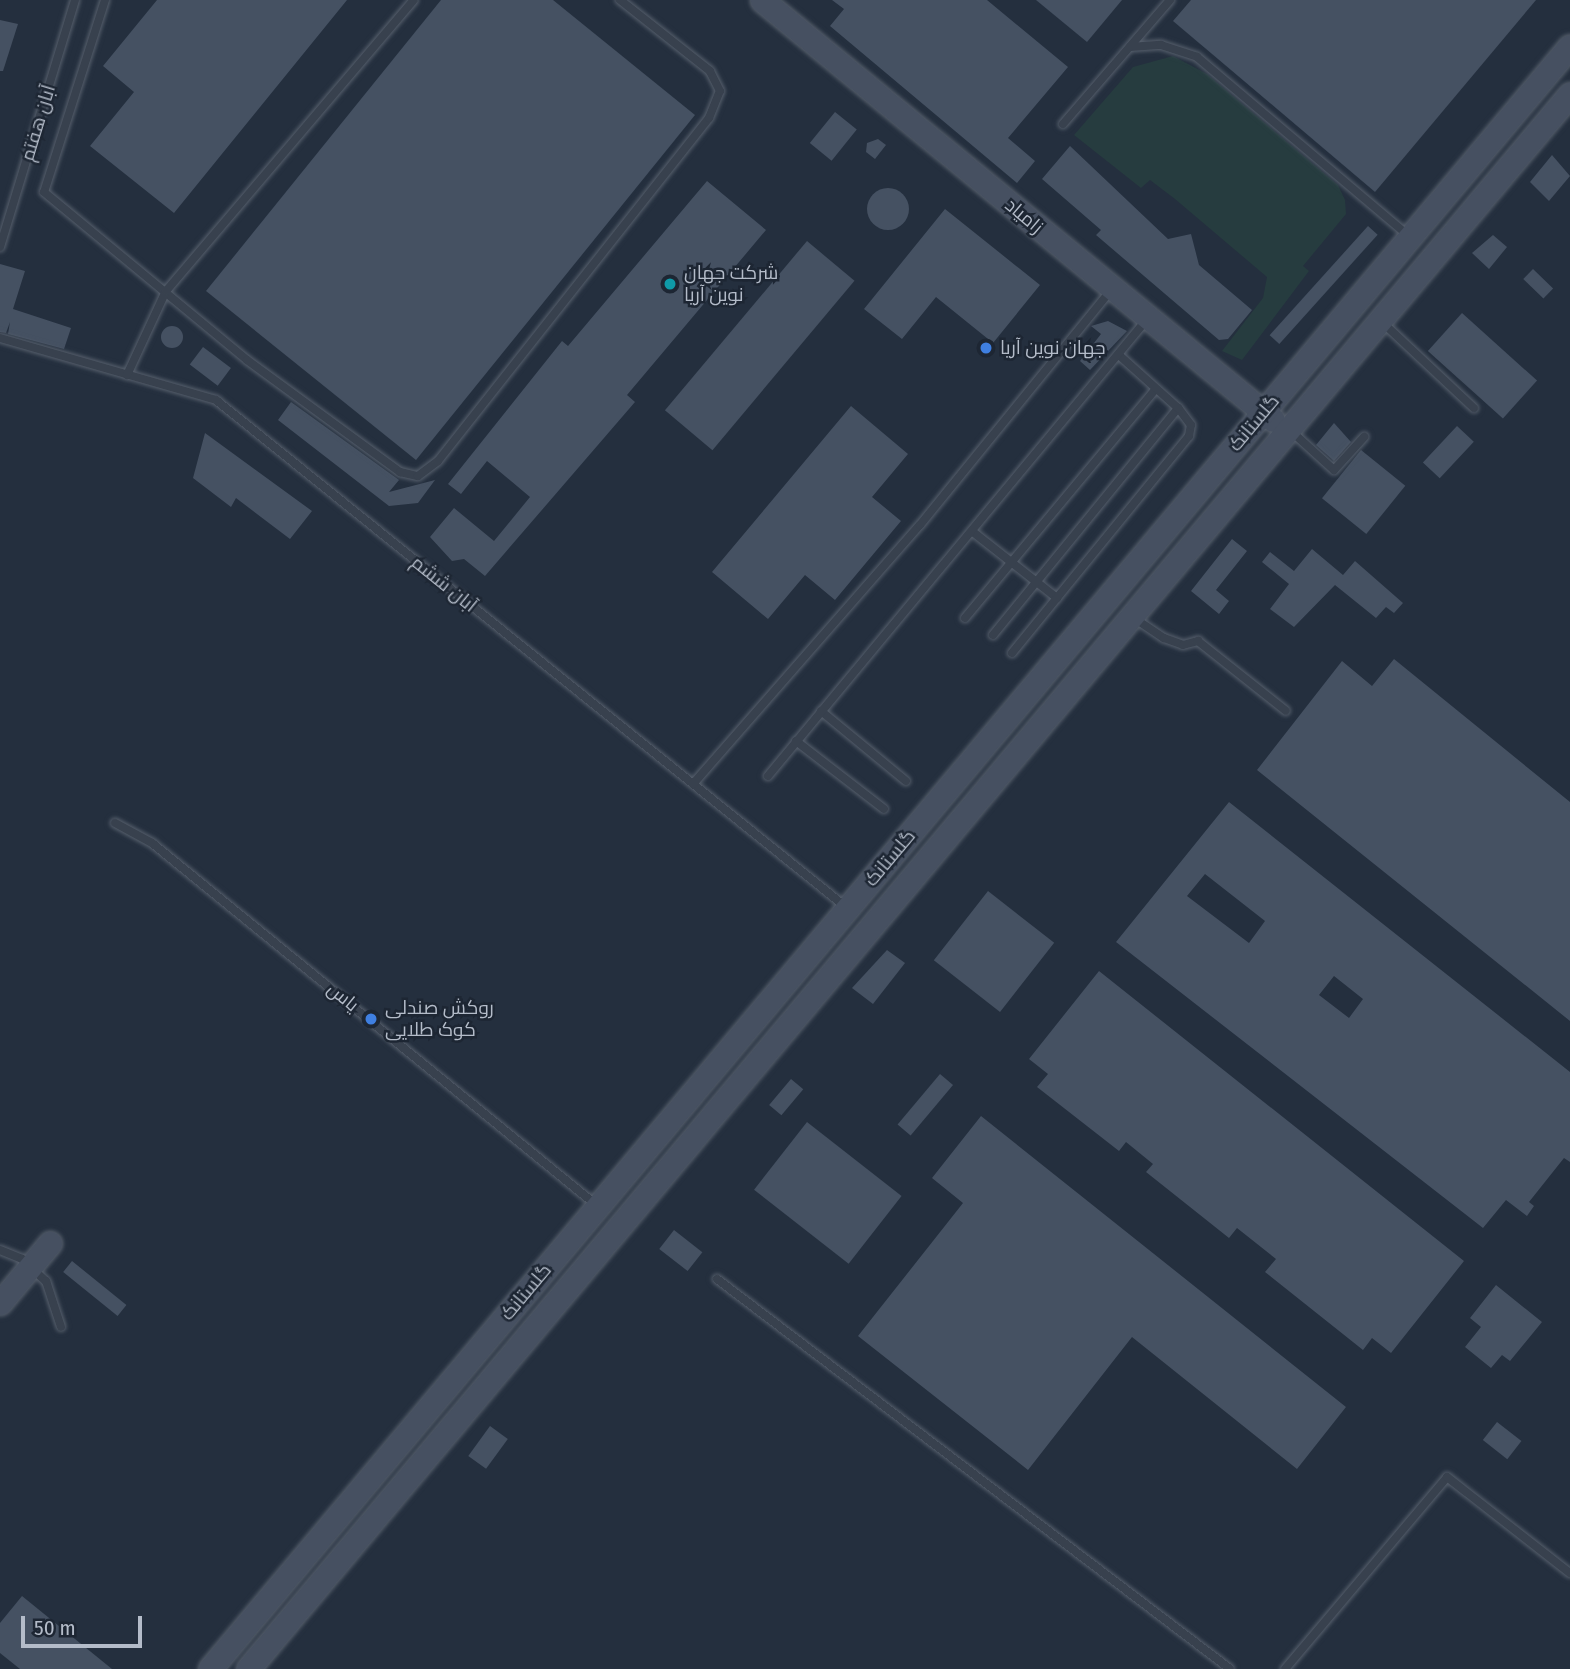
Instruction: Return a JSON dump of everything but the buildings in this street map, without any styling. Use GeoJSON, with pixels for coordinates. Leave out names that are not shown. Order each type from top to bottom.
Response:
{"type":"FeatureCollection","features":[{"type":"Feature","properties":{"kind":"street","name":"زامیاد"},"geometry":{"type":"LineString","coordinates":[[762,0],[1263,413],[1289,429]]}},
{"type":"Feature","properties":{"kind":"street","name":"گلستانک"},"geometry":{"type":"LineString","coordinates":[[210,1669],[1570,46]]}},
{"type":"Feature","properties":{"kind":"street","name":"گلستانک"},"geometry":{"type":"LineString","coordinates":[[248,1669],[1570,94]]}},
{"type":"Feature","properties":{"kind":"street"},"geometry":{"type":"LineString","coordinates":[[0,1303],[50,1243]]}},
{"type":"Feature","properties":{"kind":"lane","name":"آبان هفتم"},"geometry":{"type":"LineString","coordinates":[[0,247],[75,0]]}},
{"type":"Feature","properties":{"kind":"lane"},"geometry":{"type":"LineString","coordinates":[[105,0],[44,192],[269,376],[400,472],[418,476],[438,461],[709,118],[720,91],[709,71],[620,0]]}},
{"type":"Feature","properties":{"kind":"lane"},"geometry":{"type":"LineString","coordinates":[[127,375],[166,291],[414,0]]}},
{"type":"Feature","properties":{"kind":"lane"},"geometry":{"type":"LineString","coordinates":[[1063,124],[1170,0]]}},
{"type":"Feature","properties":{"kind":"lane"},"geometry":{"type":"LineString","coordinates":[[1130,47],[1161,45],[1197,57],[1410,237]]}},
{"type":"Feature","properties":{"kind":"lane"},"geometry":{"type":"LineString","coordinates":[[693,784],[920,525],[1112,289]]}},
{"type":"Feature","properties":{"kind":"lane"},"geometry":{"type":"LineString","coordinates":[[768,776],[973,532],[1147,318]]}},
{"type":"Feature","properties":{"kind":"lane"},"geometry":{"type":"LineString","coordinates":[[1380,320],[1474,408]]}},
{"type":"Feature","properties":{"kind":"lane","name":"آبان ششم"},"geometry":{"type":"LineString","coordinates":[[0,338],[216,400],[847,908]]}},
{"type":"Feature","properties":{"kind":"lane"},"geometry":{"type":"LineString","coordinates":[[1012,653],[1189,436],[1191,425],[1178,408],[1119,355]]}},
{"type":"Feature","properties":{"kind":"lane"},"geometry":{"type":"LineString","coordinates":[[964,618],[1156,389]]}},
{"type":"Feature","properties":{"kind":"lane"},"geometry":{"type":"LineString","coordinates":[[993,635],[1178,408]]}},
{"type":"Feature","properties":{"kind":"lane"},"geometry":{"type":"LineString","coordinates":[[1289,429],[1334,470],[1364,437]]}},
{"type":"Feature","properties":{"kind":"lane"},"geometry":{"type":"LineString","coordinates":[[973,532],[1057,598]]}},
{"type":"Feature","properties":{"kind":"lane"},"geometry":{"type":"LineString","coordinates":[[1132,616],[1164,638],[1183,645],[1198,641],[1286,711]]}},
{"type":"Feature","properties":{"kind":"lane"},"geometry":{"type":"LineString","coordinates":[[821,711],[906,781]]}},
{"type":"Feature","properties":{"kind":"lane"},"geometry":{"type":"LineString","coordinates":[[796,741],[884,808]]}},
{"type":"Feature","properties":{"kind":"lane","name":"یاس"},"geometry":{"type":"LineString","coordinates":[[115,823],[152,843],[598,1206]]}},
{"type":"Feature","properties":{"kind":"lane"},"geometry":{"type":"LineString","coordinates":[[0,1251],[29,1268],[54,1292],[53,1317],[61,1327]]}},
{"type":"Feature","properties":{"kind":"lane"},"geometry":{"type":"LineString","coordinates":[[717,1279],[1230,1669]]}},
{"type":"Feature","properties":{"kind":"lane"},"geometry":{"type":"LineString","coordinates":[[1285,1669],[1447,1477],[1570,1573]]}},
{"type":"Feature","properties":{"kind":"green space"},"geometry":{"type":"Polygon","coordinates":[[[1173,56],[1207,74],[1338,185],[1345,200],[1346,214],[1303,266],[1309,271],[1242,360],[1222,351],[1263,298],[1267,277],[1150,180],[1141,188],[1074,135],[1133,67],[1173,56]]]}},
{"type":"Feature","properties":{"kind":"place","name":"شرکت جهان نوین آریا"},"geometry":{"type":"Point","coordinates":[670,284]}},
{"type":"Feature","properties":{"kind":"place","name":"جهان نوین آریا"},"geometry":{"type":"Point","coordinates":[986,348]}},
{"type":"Feature","properties":{"kind":"place","name":"روکش صندلی کوک طلایی"},"geometry":{"type":"Point","coordinates":[371,1019]}}]}
